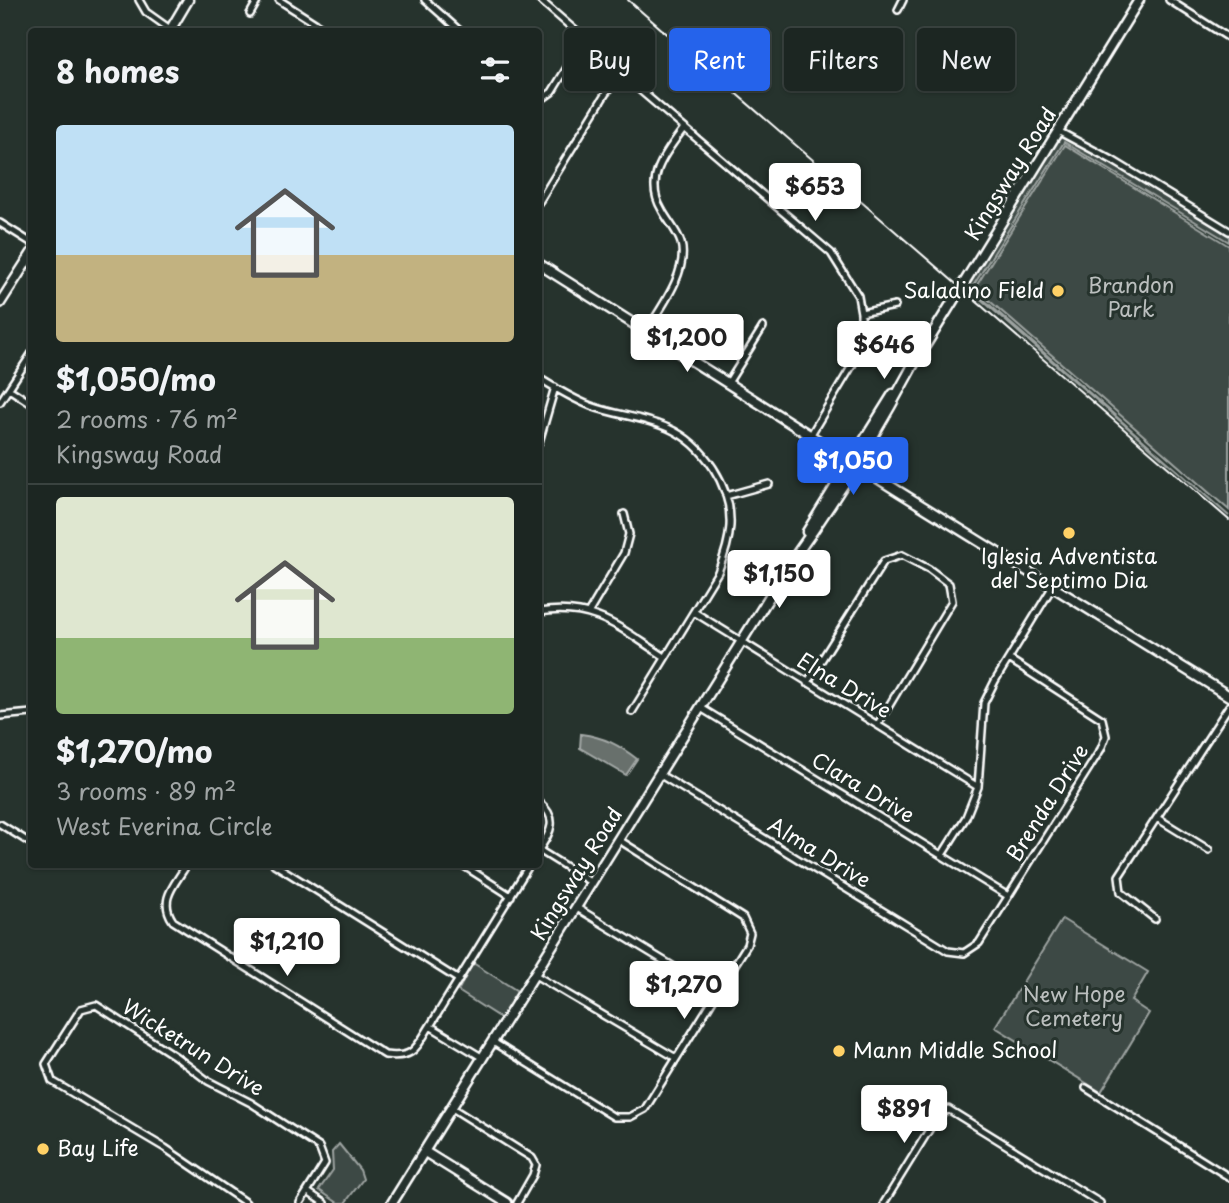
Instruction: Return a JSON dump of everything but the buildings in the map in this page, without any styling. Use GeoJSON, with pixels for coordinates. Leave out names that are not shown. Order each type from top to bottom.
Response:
{"type":"FeatureCollection","features":[{"type":"Feature","properties":{"kind":"street"},"geometry":{"type":"LineString","coordinates":[[139,0],[146,12],[167,28]]}},
{"type":"Feature","properties":{"kind":"street"},"geometry":{"type":"LineString","coordinates":[[173,28],[188,0]]}},
{"type":"Feature","properties":{"kind":"street"},"geometry":{"type":"LineString","coordinates":[[250,14],[258,0]]}},
{"type":"Feature","properties":{"kind":"street"},"geometry":{"type":"LineString","coordinates":[[279,0],[323,28]]}},
{"type":"Feature","properties":{"kind":"street"},"geometry":{"type":"LineString","coordinates":[[425,0],[456,28]]}},
{"type":"Feature","properties":{"kind":"street"},"geometry":{"type":"LineString","coordinates":[[540,0],[578,33],[580,46],[552,92],[542,96]]}},
{"type":"Feature","properties":{"kind":"street"},"geometry":{"type":"LineString","coordinates":[[898,10],[904,0]]}},
{"type":"Feature","properties":{"kind":"street","name":"Kingsway Road"},"geometry":{"type":"LineString","coordinates":[[392,1203],[853,463],[879,413],[912,367],[1139,0]]}},
{"type":"Feature","properties":{"kind":"street"},"geometry":{"type":"LineString","coordinates":[[1169,0],[1229,38]]}},
{"type":"Feature","properties":{"kind":"street"},"geometry":{"type":"LineString","coordinates":[[542,197],[615,82],[634,85],[831,253],[858,296],[861,336],[853,365],[810,436]]}},
{"type":"Feature","properties":{"kind":"street"},"geometry":{"type":"LineString","coordinates":[[646,332],[675,284],[680,267],[681,243],[657,202],[655,179],[661,159],[684,128]]}},
{"type":"Feature","properties":{"kind":"street"},"geometry":{"type":"LineString","coordinates":[[1058,131],[1112,160],[1229,231]]}},
{"type":"Feature","properties":{"kind":"street"},"geometry":{"type":"LineString","coordinates":[[0,223],[28,240]]}},
{"type":"Feature","properties":{"kind":"street"},"geometry":{"type":"LineString","coordinates":[[0,303],[28,259]]}},
{"type":"Feature","properties":{"kind":"street"},"geometry":{"type":"LineString","coordinates":[[542,266],[1229,696]]}},
{"type":"Feature","properties":{"kind":"street"},"geometry":{"type":"LineString","coordinates":[[861,313],[895,306]]}},
{"type":"Feature","properties":{"kind":"street"},"geometry":{"type":"LineString","coordinates":[[727,383],[763,327]]}},
{"type":"Feature","properties":{"kind":"street"},"geometry":{"type":"LineString","coordinates":[[0,402],[28,359]]}},
{"type":"Feature","properties":{"kind":"street"},"geometry":{"type":"LineString","coordinates":[[542,379],[591,406],[667,428],[693,443],[713,467],[726,496],[730,523],[727,549],[718,572],[632,712]]}},
{"type":"Feature","properties":{"kind":"street"},"geometry":{"type":"LineString","coordinates":[[542,432],[555,387]]}},
{"type":"Feature","properties":{"kind":"street"},"geometry":{"type":"LineString","coordinates":[[9,389],[28,401]]}},
{"type":"Feature","properties":{"kind":"street"},"geometry":{"type":"LineString","coordinates":[[726,496],[769,484]]}},
{"type":"Feature","properties":{"kind":"street"},"geometry":{"type":"LineString","coordinates":[[589,612],[624,553],[629,534],[625,514]]}},
{"type":"Feature","properties":{"kind":"street"},"geometry":{"type":"LineString","coordinates":[[807,683],[884,561],[902,555],[929,569],[949,584],[951,601],[878,724]]}},
{"type":"Feature","properties":{"kind":"street"},"geometry":{"type":"LineString","coordinates":[[942,855],[966,817],[978,787],[984,704],[1053,586]]}},
{"type":"Feature","properties":{"kind":"street"},"geometry":{"type":"LineString","coordinates":[[542,611],[561,608],[589,612],[665,657]]}},
{"type":"Feature","properties":{"kind":"street","name":"Elna Drive"},"geometry":{"type":"LineString","coordinates":[[694,612],[978,787]]}},
{"type":"Feature","properties":{"kind":"street","name":"Brenda Drive"},"geometry":{"type":"LineString","coordinates":[[964,953],[979,943],[1101,749],[1105,736],[1102,719],[1009,659]]}},
{"type":"Feature","properties":{"kind":"street"},"geometry":{"type":"LineString","coordinates":[[1155,919],[1121,892],[1119,876],[1229,706]]}},
{"type":"Feature","properties":{"kind":"street","name":"Clara Drive"},"geometry":{"type":"LineString","coordinates":[[701,708],[1009,896]]}},
{"type":"Feature","properties":{"kind":"street"},"geometry":{"type":"LineString","coordinates":[[0,716],[28,713]]}},
{"type":"Feature","properties":{"kind":"street","name":"Alma Drive"},"geometry":{"type":"LineString","coordinates":[[659,774],[948,951],[964,953]]}},
{"type":"Feature","properties":{"kind":"street"},"geometry":{"type":"LineString","coordinates":[[542,805],[549,812],[552,822],[550,833],[542,845]]}},
{"type":"Feature","properties":{"kind":"street"},"geometry":{"type":"LineString","coordinates":[[1157,818],[1209,850]]}},
{"type":"Feature","properties":{"kind":"street"},"geometry":{"type":"LineString","coordinates":[[0,824],[28,842]]}},
{"type":"Feature","properties":{"kind":"street"},"geometry":{"type":"LineString","coordinates":[[493,1042],[614,1117],[631,1117],[645,1109],[747,945],[750,933],[743,918],[619,840]]}},
{"type":"Feature","properties":{"kind":"street"},"geometry":{"type":"LineString","coordinates":[[542,852],[592,883]]}},
{"type":"Feature","properties":{"kind":"street"},"geometry":{"type":"LineString","coordinates":[[185,868],[166,898],[166,910],[173,921],[385,1055],[402,1058],[414,1051],[528,868]]}},
{"type":"Feature","properties":{"kind":"street"},"geometry":{"type":"LineString","coordinates":[[280,868],[458,980]]}},
{"type":"Feature","properties":{"kind":"street"},"geometry":{"type":"LineString","coordinates":[[467,868],[511,896]]}},
{"type":"Feature","properties":{"kind":"street"},"geometry":{"type":"LineString","coordinates":[[577,908],[717,993]]}},
{"type":"Feature","properties":{"kind":"street"},"geometry":{"type":"LineString","coordinates":[[535,975],[676,1058]]}},
{"type":"Feature","properties":{"kind":"street","name":"Wicketrun Drive"},"geometry":{"type":"LineString","coordinates":[[246,1203],[165,1148],[52,1081],[46,1064],[81,1009],[96,1005],[175,1056],[208,1081],[251,1103],[320,1147],[325,1163],[300,1203]]}},
{"type":"Feature","properties":{"kind":"street"},"geometry":{"type":"LineString","coordinates":[[430,1026],[483,1058]]}},
{"type":"Feature","properties":{"kind":"street"},"geometry":{"type":"LineString","coordinates":[[1086,1088],[1229,1177]]}},
{"type":"Feature","properties":{"kind":"street"},"geometry":{"type":"LineString","coordinates":[[452,1108],[532,1158],[536,1166],[533,1175],[517,1203]]}},
{"type":"Feature","properties":{"kind":"street"},"geometry":{"type":"LineString","coordinates":[[884,1203],[937,1117],[948,1108],[1100,1203]]}},
{"type":"Feature","properties":{"kind":"street"},"geometry":{"type":"LineString","coordinates":[[425,1152],[507,1203]]}},
{"type":"Feature","properties":{"kind":"street"},"geometry":{"type":"LineString","coordinates":[[307,1192],[324,1203]]}},
{"type":"Feature","properties":{"kind":"street"},"geometry":{"type":"LineString","coordinates":[[488,1203],[493,1194]]}},
{"type":"Feature","properties":{"kind":"green space"},"geometry":{"type":"Polygon","coordinates":[[[1059,136],[1110,163],[1229,236],[1229,242],[1064,142],[973,290],[1229,516],[967,287],[1059,136]]]}},
{"type":"Feature","properties":{"kind":"green space","name":"Brandon Park"},"geometry":{"type":"Polygon","coordinates":[[[1065,145],[1229,246],[1229,510],[975,288],[1065,145]]]}},
{"type":"Feature","properties":{"kind":"green space","name":"New Hope Cemetery"},"geometry":{"type":"Polygon","coordinates":[[[1062,919],[1148,972],[1131,1001],[1149,1013],[1101,1092],[995,1027],[1062,919]]]}},
{"type":"Feature","properties":{"kind":"green space"},"geometry":{"type":"Polygon","coordinates":[[[473,963],[519,992],[502,1019],[458,991],[473,963]]]}},
{"type":"Feature","properties":{"kind":"green space"},"geometry":{"type":"Polygon","coordinates":[[[339,1144],[360,1170],[363,1179],[345,1203],[338,1203],[319,1190],[333,1170],[332,1152],[339,1144]]]}},
{"type":"Feature","properties":{"kind":"shaded area"},"geometry":{"type":"Polygon","coordinates":[[[581,734],[611,742],[637,759],[626,775],[580,748],[581,734]]]}},
{"type":"Feature","properties":{"kind":"railway"},"geometry":{"type":"LineString","coordinates":[[628,0],[1229,520]]}},
{"type":"Feature","properties":{"kind":"place","name":"Saladino Field"},"geometry":{"type":"Point","coordinates":[1058,291]}},
{"type":"Feature","properties":{"kind":"place","name":"Iglesia Adventista del Septimo Dia"},"geometry":{"type":"Point","coordinates":[1069,533]}},
{"type":"Feature","properties":{"kind":"place","name":"Mann Middle School"},"geometry":{"type":"Point","coordinates":[839,1051]}},
{"type":"Feature","properties":{"kind":"place","name":"Bay Life"},"geometry":{"type":"Point","coordinates":[43,1149]}}]}
